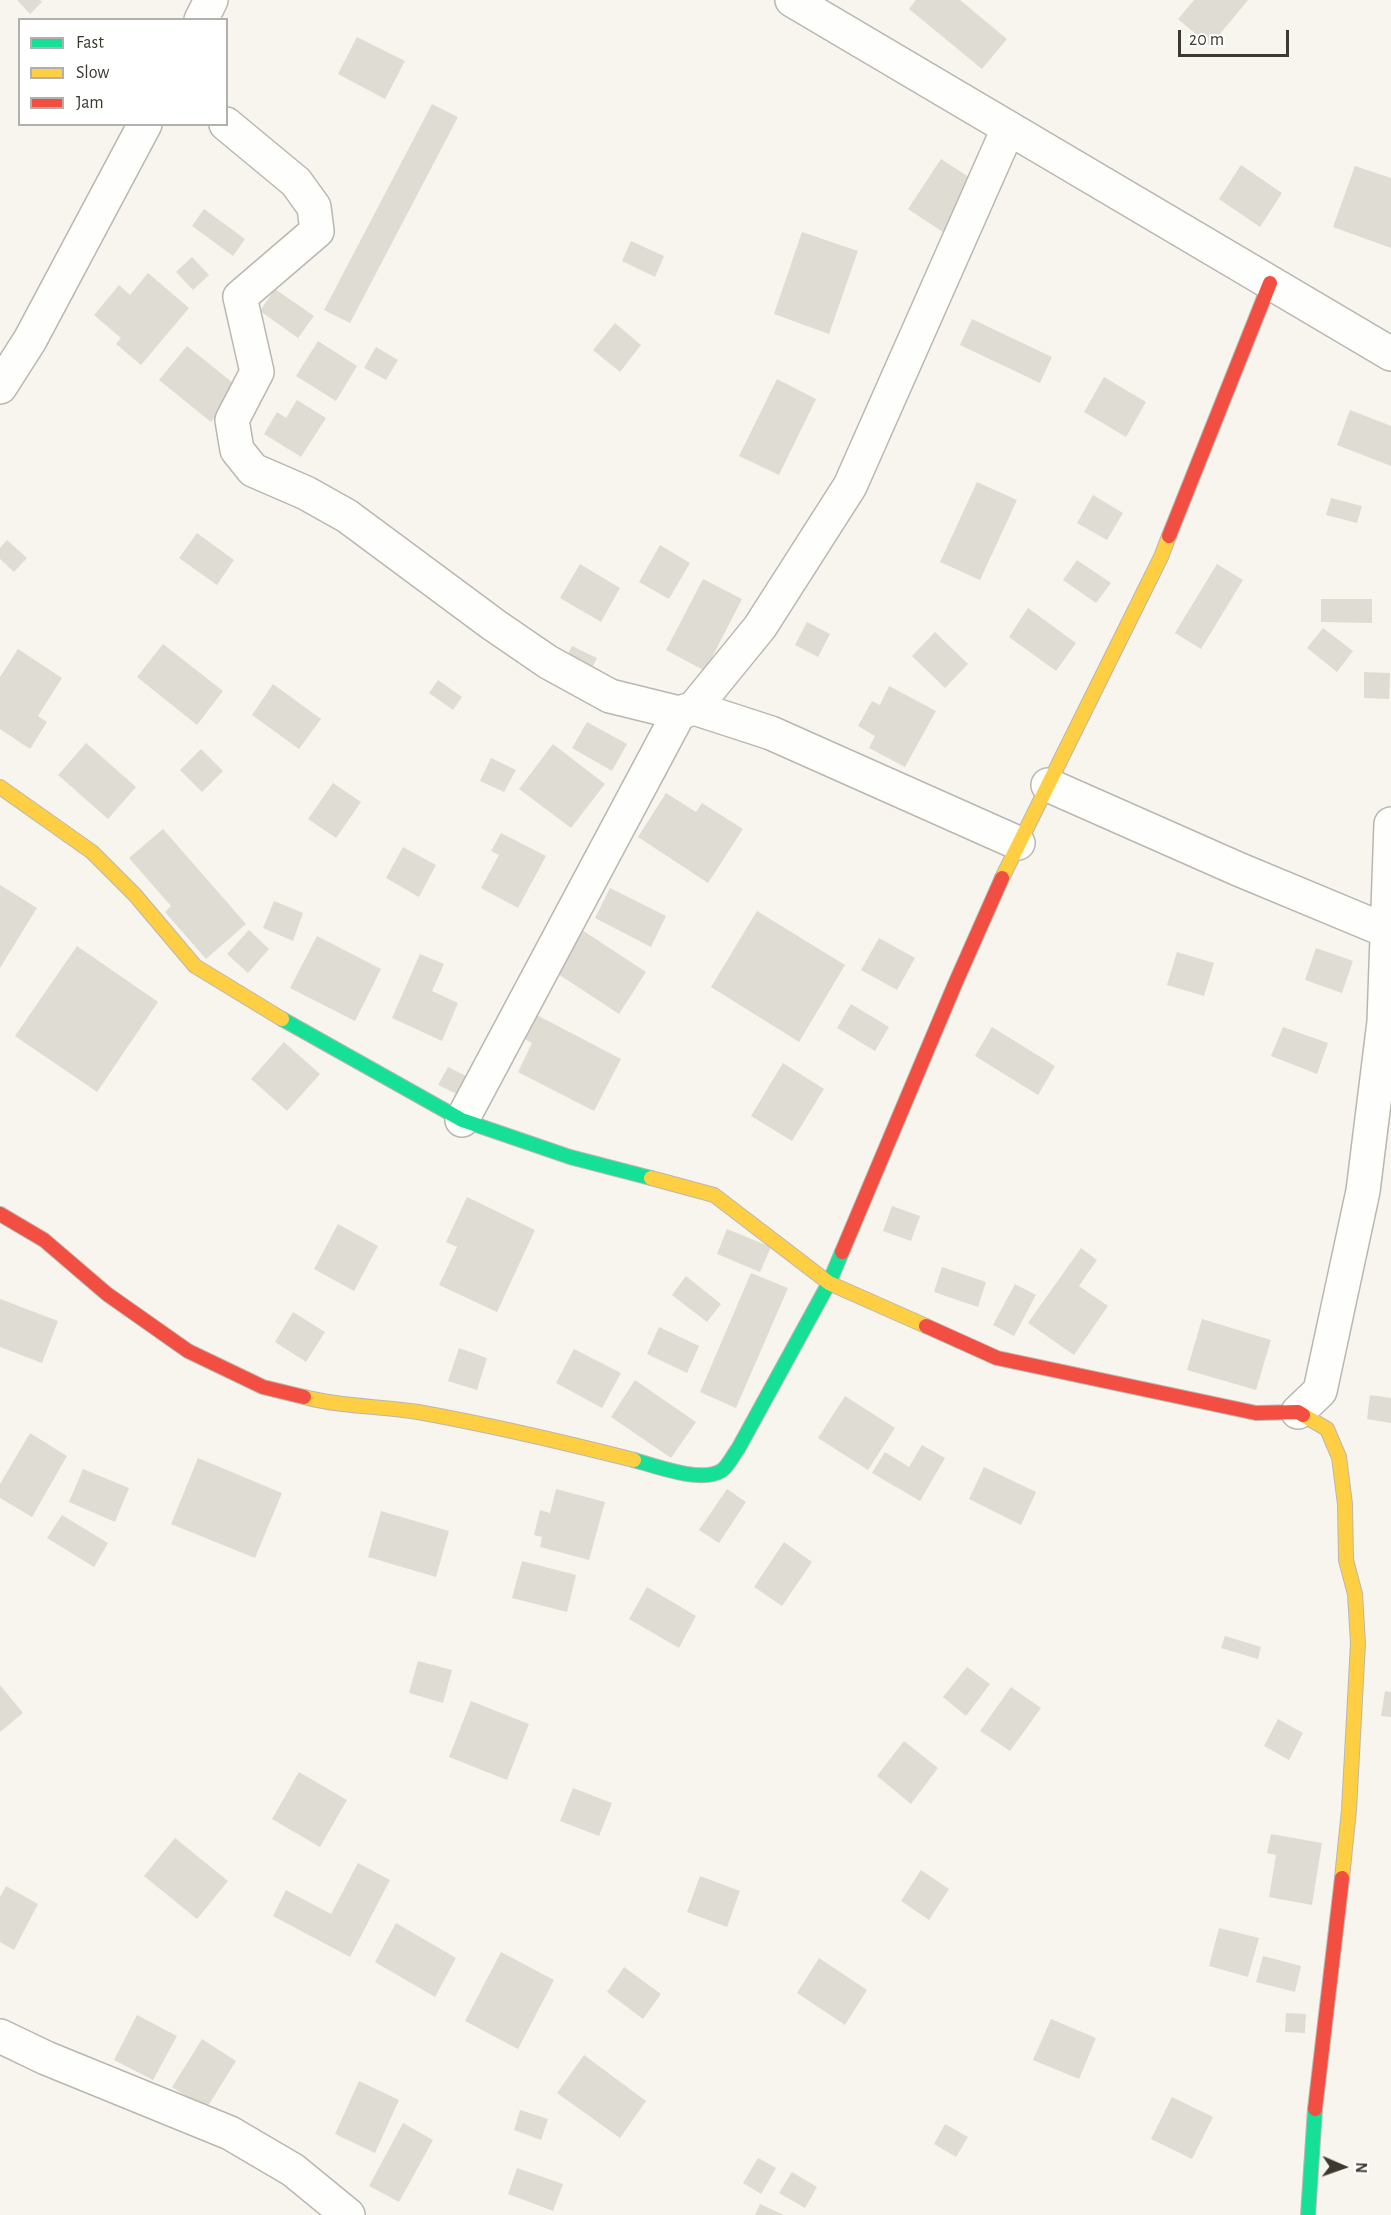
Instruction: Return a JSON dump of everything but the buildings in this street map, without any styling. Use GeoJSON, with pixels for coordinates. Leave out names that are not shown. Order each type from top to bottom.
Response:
{"type":"FeatureCollection","features":[{"type":"Feature","properties":{"kind":"street"},"geometry":{"type":"LineString","coordinates":[[202,18],[211,0]]}},
{"type":"Feature","properties":{"kind":"street"},"geometry":{"type":"LineString","coordinates":[[792,0],[826,9],[1008,129],[1391,354]]}},
{"type":"Feature","properties":{"kind":"street"},"geometry":{"type":"LineString","coordinates":[[0,387],[30,340],[145,126]]}},
{"type":"Feature","properties":{"kind":"street"},"geometry":{"type":"LineString","coordinates":[[228,126],[296,182],[314,207],[317,231],[240,297],[257,372],[232,420],[237,450],[253,470],[306,493],[347,516],[548,662],[610,696],[686,710],[771,733],[1018,843]]}},
{"type":"Feature","properties":{"kind":"street"},"geometry":{"type":"LineString","coordinates":[[462,1120],[686,710],[760,627],[850,486],[1008,129]]}},
{"type":"Feature","properties":{"kind":"street"},"geometry":{"type":"LineString","coordinates":[[0,1214],[44,1240],[107,1294],[188,1351],[263,1387],[327,1403],[416,1412],[583,1447],[674,1471],[706,1476],[722,1472],[738,1449],[829,1283],[955,984],[1018,843],[1161,557],[1270,283]]}},
{"type":"Feature","properties":{"kind":"street"},"geometry":{"type":"LineString","coordinates":[[1048,785],[1238,869],[1387,931]]}},
{"type":"Feature","properties":{"kind":"street"},"geometry":{"type":"LineString","coordinates":[[0,787],[92,852],[135,895],[195,966],[264,1009],[462,1120],[570,1157],[714,1195],[829,1283],[997,1358],[1256,1413],[1298,1412],[1327,1429],[1339,1457],[1345,1504],[1346,1560],[1355,1594],[1358,1643],[1349,1810],[1332,1976],[1317,2087],[1308,2215]]}},
{"type":"Feature","properties":{"kind":"street"},"geometry":{"type":"LineString","coordinates":[[1298,1412],[1320,1391],[1364,1191],[1384,1022],[1391,824]]}},
{"type":"Feature","properties":{"kind":"street"},"geometry":{"type":"LineString","coordinates":[[0,2036],[46,2058],[230,2133],[293,2170],[348,2215]]}},
{"type":"Feature","properties":{"kind":"traffic: fast"},"geometry":{"type":"LineString","coordinates":[[282,1019],[462,1120],[570,1157],[651,1178]]}},
{"type":"Feature","properties":{"kind":"traffic: fast"},"geometry":{"type":"LineString","coordinates":[[634,1460],[690,1474],[712,1474],[724,1469],[738,1449],[829,1283],[842,1252]]}},
{"type":"Feature","properties":{"kind":"traffic: fast"},"geometry":{"type":"LineString","coordinates":[[1308,2215],[1315,2109]]}},
{"type":"Feature","properties":{"kind":"traffic: slow"},"geometry":{"type":"LineString","coordinates":[[1002,878],[1161,557],[1169,536]]}},
{"type":"Feature","properties":{"kind":"traffic: slow"},"geometry":{"type":"LineString","coordinates":[[0,787],[92,852],[135,895],[195,966],[282,1019]]}},
{"type":"Feature","properties":{"kind":"traffic: slow"},"geometry":{"type":"LineString","coordinates":[[651,1178],[714,1195],[829,1283],[926,1326]]}},
{"type":"Feature","properties":{"kind":"traffic: slow"},"geometry":{"type":"LineString","coordinates":[[304,1397],[332,1403],[404,1410],[445,1417],[634,1460]]}},
{"type":"Feature","properties":{"kind":"traffic: slow"},"geometry":{"type":"LineString","coordinates":[[1303,1415],[1327,1429],[1339,1457],[1345,1504],[1346,1560],[1355,1594],[1358,1643],[1349,1810],[1342,1878]]}},
{"type":"Feature","properties":{"kind":"traffic: jam"},"geometry":{"type":"LineString","coordinates":[[1169,536],[1270,283]]}},
{"type":"Feature","properties":{"kind":"traffic: jam"},"geometry":{"type":"LineString","coordinates":[[842,1252],[1002,878]]}},
{"type":"Feature","properties":{"kind":"traffic: jam"},"geometry":{"type":"LineString","coordinates":[[0,1214],[44,1240],[107,1294],[188,1351],[263,1387],[304,1397]]}},
{"type":"Feature","properties":{"kind":"traffic: jam"},"geometry":{"type":"LineString","coordinates":[[926,1326],[997,1358],[1256,1413],[1298,1412],[1303,1415]]}},
{"type":"Feature","properties":{"kind":"traffic: jam"},"geometry":{"type":"LineString","coordinates":[[1315,2109],[1342,1878]]}}]}
